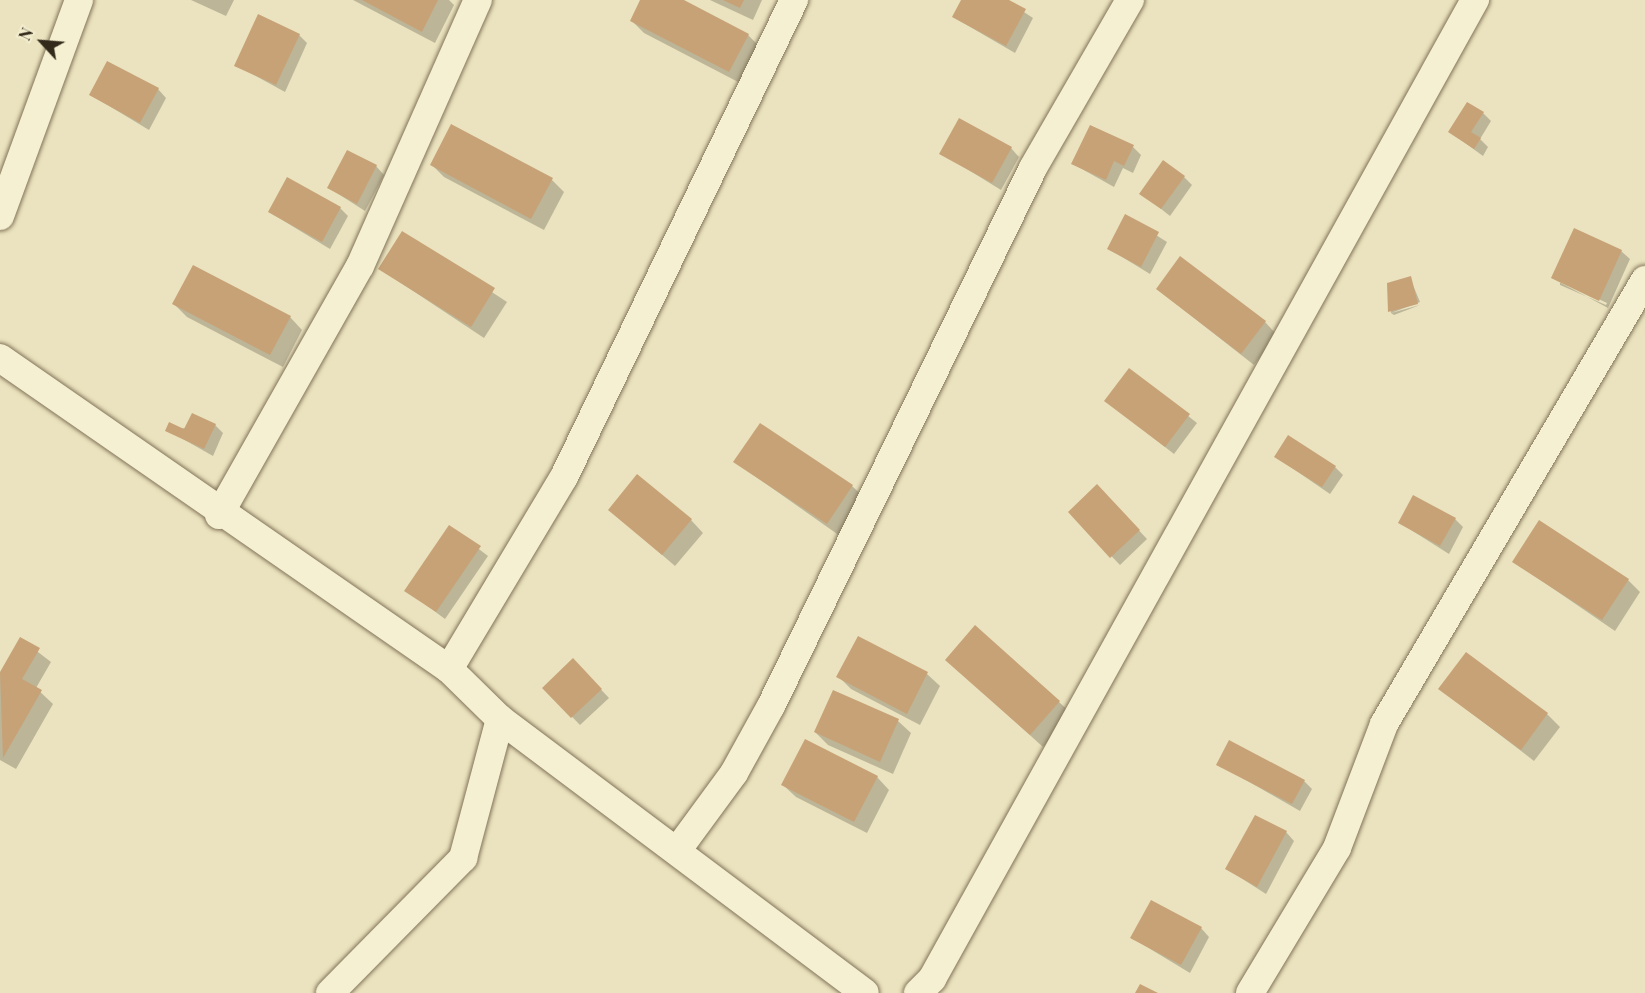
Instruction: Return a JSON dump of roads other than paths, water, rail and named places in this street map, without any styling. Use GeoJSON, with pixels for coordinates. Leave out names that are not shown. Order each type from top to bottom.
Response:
{"type":"FeatureCollection","features":[{"type":"Feature","properties":{"kind":"street"},"geometry":{"type":"LineString","coordinates":[[0,216],[79,0]]}},
{"type":"Feature","properties":{"kind":"street"},"geometry":{"type":"LineString","coordinates":[[219,515],[360,266],[478,0]]}},
{"type":"Feature","properties":{"kind":"street"},"geometry":{"type":"LineString","coordinates":[[449,669],[564,477],[794,0]]}},
{"type":"Feature","properties":{"kind":"street"},"geometry":{"type":"LineString","coordinates":[[679,848],[734,773],[771,706],[1033,168],[1130,0]]}},
{"type":"Feature","properties":{"kind":"street"},"geometry":{"type":"LineString","coordinates":[[918,993],[938,969],[1475,0]]}},
{"type":"Feature","properties":{"kind":"street"},"geometry":{"type":"LineString","coordinates":[[1250,993],[1337,848],[1384,724],[1645,280]]}},
{"type":"Feature","properties":{"kind":"street"},"geometry":{"type":"LineString","coordinates":[[0,358],[154,461],[219,515],[449,669],[500,719],[679,848],[865,993]]}},
{"type":"Feature","properties":{"kind":"street"},"geometry":{"type":"LineString","coordinates":[[330,993],[463,858],[500,719]]}}]}
